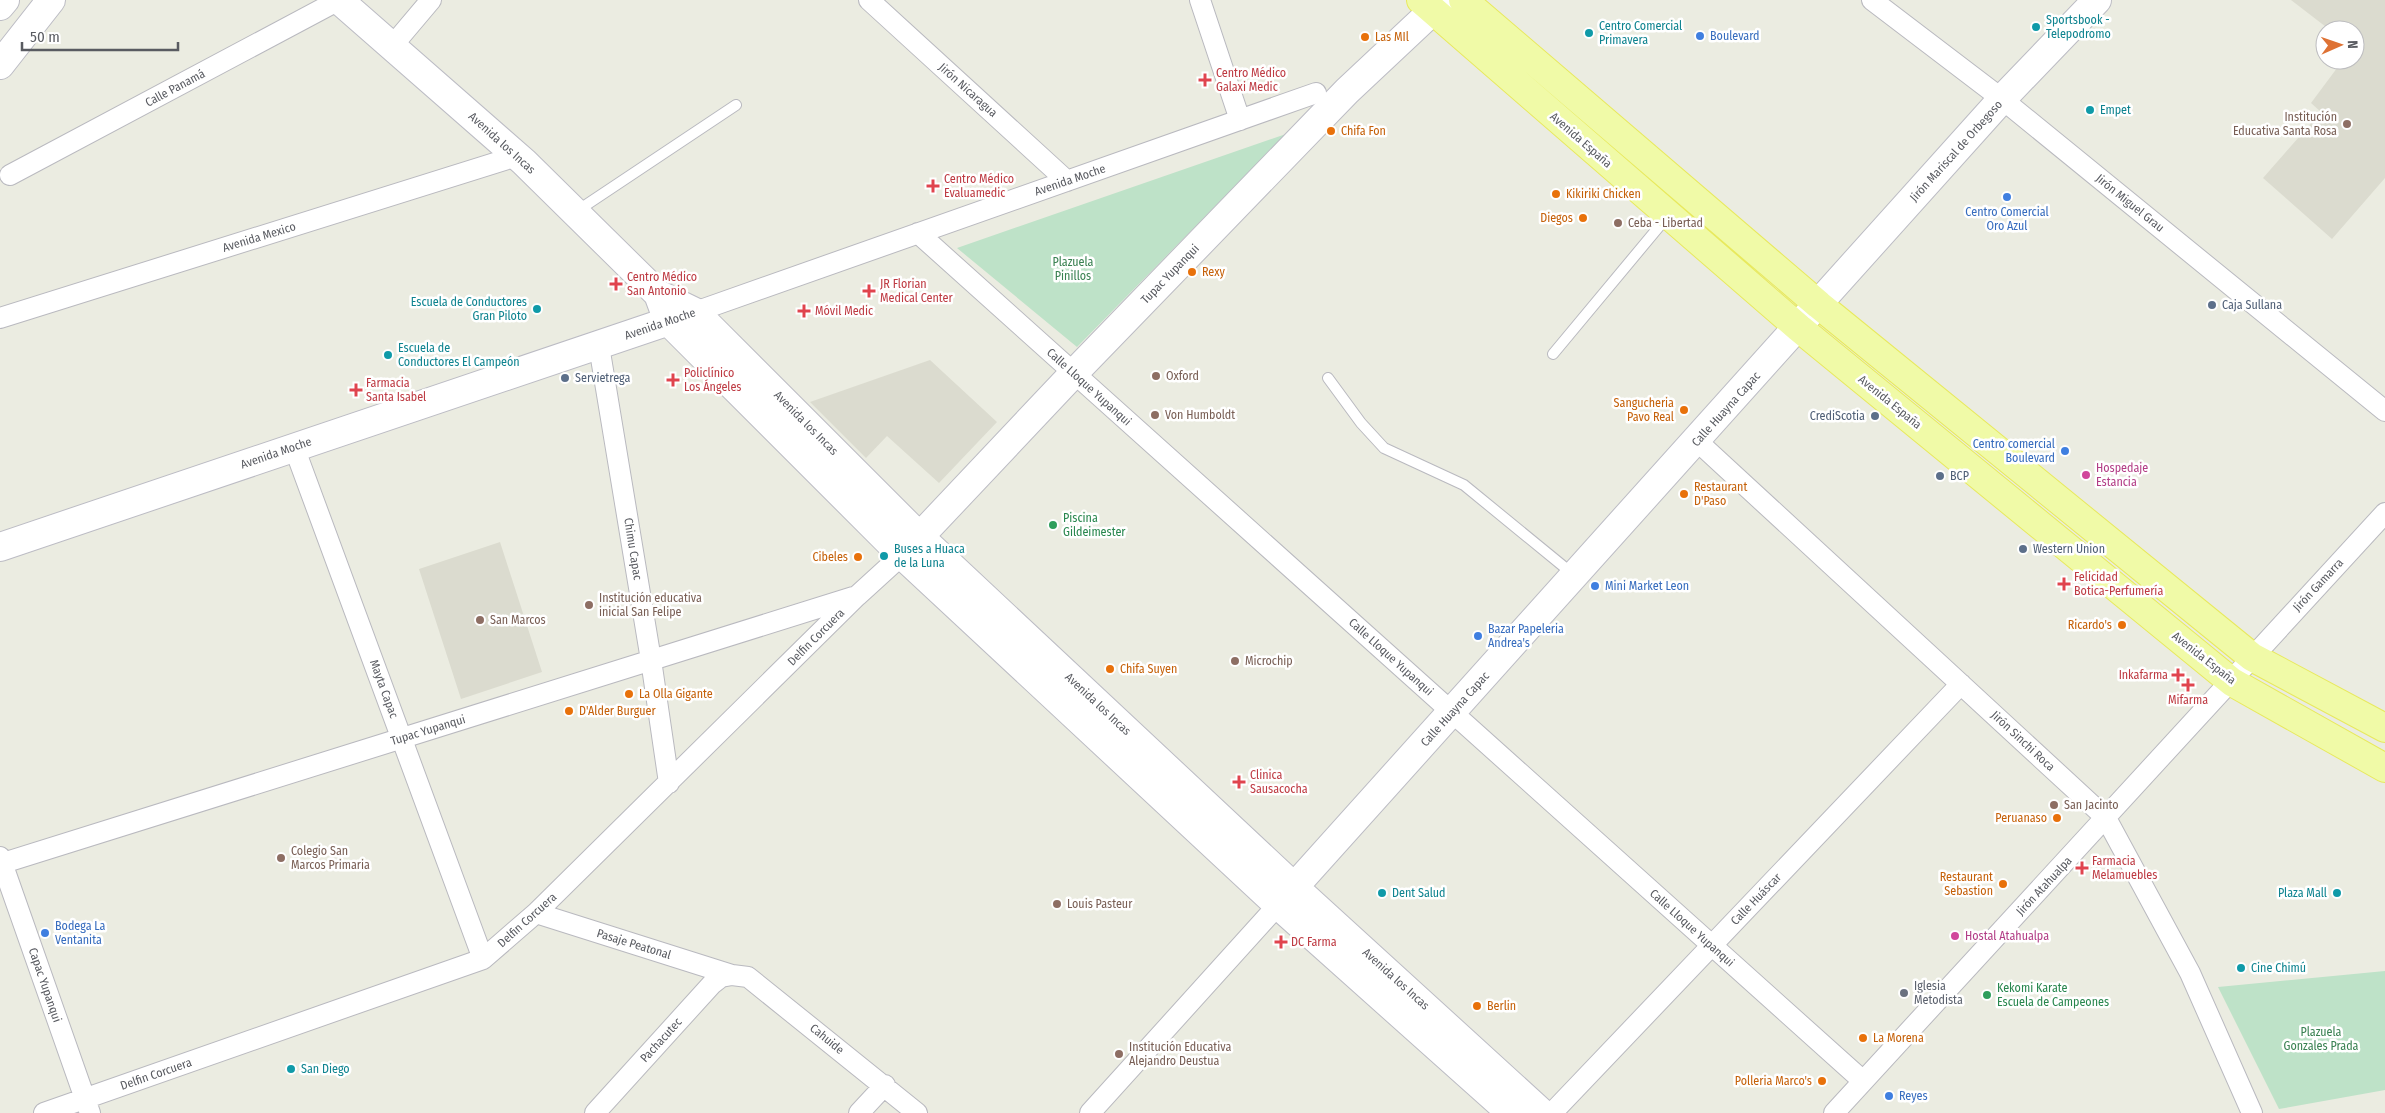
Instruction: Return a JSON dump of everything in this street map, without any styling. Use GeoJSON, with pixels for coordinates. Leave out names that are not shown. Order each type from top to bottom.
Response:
{"type":"FeatureCollection","features":[{"type":"Feature","properties":{"kind":"main road"},"geometry":{"type":"LineString","coordinates":[[1463,0],[1819,305],[2252,657],[2385,728]]}},
{"type":"Feature","properties":{"kind":"main road","name":"Avenida España"},"geometry":{"type":"LineString","coordinates":[[1432,4],[1799,328],[2232,682],[2385,768]]}},
{"type":"Feature","properties":{"kind":"street"},"geometry":{"type":"LineString","coordinates":[[0,6],[5,0]]}},
{"type":"Feature","properties":{"kind":"street"},"geometry":{"type":"LineString","coordinates":[[0,65],[51,0]]}},
{"type":"Feature","properties":{"kind":"street","name":"Avenida los Incas"},"geometry":{"type":"LineString","coordinates":[[339,0],[517,156],[658,294],[695,312],[911,546]]}},
{"type":"Feature","properties":{"kind":"street","name":"Calle Panamá"},"geometry":{"type":"LineString","coordinates":[[10,175],[339,0]]}},
{"type":"Feature","properties":{"kind":"street"},"geometry":{"type":"LineString","coordinates":[[393,46],[431,0]]}},
{"type":"Feature","properties":{"kind":"street","name":"Jirón Nicaragua"},"geometry":{"type":"LineString","coordinates":[[869,0],[1067,181]]}},
{"type":"Feature","properties":{"kind":"street"},"geometry":{"type":"LineString","coordinates":[[1200,0],[1240,120]]}},
{"type":"Feature","properties":{"kind":"street","name":"Jirón Miguel Grau"},"geometry":{"type":"LineString","coordinates":[[1872,0],[2002,99],[2385,410]]}},
{"type":"Feature","properties":{"kind":"street","name":"Jirón Mariscal de Orbegoso"},"geometry":{"type":"LineString","coordinates":[[1819,305],[2002,99],[2097,0]]}},
{"type":"Feature","properties":{"kind":"street","name":"Tupac Yupanqui"},"geometry":{"type":"LineString","coordinates":[[911,546],[1074,373],[1432,4]]}},
{"type":"Feature","properties":{"kind":"street","name":"Avenida Moche"},"geometry":{"type":"LineString","coordinates":[[0,547],[599,346],[1316,93]]}},
{"type":"Feature","properties":{"kind":"street","name":"Avenida Mexico"},"geometry":{"type":"LineString","coordinates":[[0,318],[517,156]]}},
{"type":"Feature","properties":{"kind":"street","name":"Calle Lloque Yupanqui"},"geometry":{"type":"LineString","coordinates":[[918,234],[1863,1081]]}},
{"type":"Feature","properties":{"kind":"street","name":"Avenida los Incas"},"geometry":{"type":"LineString","coordinates":[[658,294],[668,321],[1286,896],[1510,1113]]}},
{"type":"Feature","properties":{"kind":"street","name":"Calle Huayna Capac"},"geometry":{"type":"LineString","coordinates":[[1090,1113],[1819,305]]}},
{"type":"Feature","properties":{"kind":"street","name":"Chimu Capac"},"geometry":{"type":"LineString","coordinates":[[599,346],[651,660],[669,783]]}},
{"type":"Feature","properties":{"kind":"street","name":"Jirón Sinchi Roca"},"geometry":{"type":"LineString","coordinates":[[1697,441],[2106,818],[2190,973],[2251,1113]]}},
{"type":"Feature","properties":{"kind":"street","name":"Mayta Capac"},"geometry":{"type":"LineString","coordinates":[[294,447],[483,959]]}},
{"type":"Feature","properties":{"kind":"street","name":"Jirón Gamarra"},"geometry":{"type":"LineString","coordinates":[[2252,657],[2385,513]]}},
{"type":"Feature","properties":{"kind":"street","name":"Delfin Corcuera"},"geometry":{"type":"LineString","coordinates":[[44,1113],[88,1106],[483,959],[536,913],[857,596],[911,546]]}},
{"type":"Feature","properties":{"kind":"street","name":"Tupac Yupanqui"},"geometry":{"type":"LineString","coordinates":[[1,862],[857,596]]}},
{"type":"Feature","properties":{"kind":"street","name":"Jirón Atahualpa"},"geometry":{"type":"LineString","coordinates":[[1834,1113],[2232,682],[2252,657]]}},
{"type":"Feature","properties":{"kind":"street","name":"Calle Huáscar"},"geometry":{"type":"LineString","coordinates":[[1552,1113],[1961,684]]}},
{"type":"Feature","properties":{"kind":"street","name":"Capac Yupanqui"},"geometry":{"type":"LineString","coordinates":[[1,862],[88,1106]]}},
{"type":"Feature","properties":{"kind":"street","name":"Avenida los Incas"},"geometry":{"type":"LineString","coordinates":[[1286,896],[1542,1113]]}},
{"type":"Feature","properties":{"kind":"street","name":"Pasaje Peatonal"},"geometry":{"type":"LineString","coordinates":[[536,913],[732,975]]}},
{"type":"Feature","properties":{"kind":"street","name":"Cahuide"},"geometry":{"type":"LineString","coordinates":[[732,975],[748,977],[758,984],[917,1113]]}},
{"type":"Feature","properties":{"kind":"street","name":"Pachacutec"},"geometry":{"type":"LineString","coordinates":[[595,1113],[712,984],[721,977],[732,975]]}},
{"type":"Feature","properties":{"kind":"street"},"geometry":{"type":"LineString","coordinates":[[859,1113],[885,1086]]}},
{"type":"Feature","properties":{"kind":"lane"},"geometry":{"type":"LineString","coordinates":[[576,213],[736,104]]}},
{"type":"Feature","properties":{"kind":"lane"},"geometry":{"type":"LineString","coordinates":[[1553,354],[1669,215]]}},
{"type":"Feature","properties":{"kind":"lane"},"geometry":{"type":"LineString","coordinates":[[1328,378],[1362,423],[1384,448],[1464,485],[1575,575]]}},
{"type":"Feature","properties":{"kind":"shaded area","name":"Institución Educativa Santa Rosa"},"geometry":{"type":"Polygon","coordinates":[[[2291,0],[2385,0],[2385,178],[2332,239],[2263,178],[2321,112],[2311,103],[2336,70],[2365,70],[2365,20],[2317,20],[2291,0]]]}},
{"type":"Feature","properties":{"kind":"shaded area"},"geometry":{"type":"Polygon","coordinates":[[[930,360],[997,422],[939,483],[887,436],[866,458],[810,402],[930,360]]]}},
{"type":"Feature","properties":{"kind":"shaded area","name":"San Marcos"},"geometry":{"type":"Polygon","coordinates":[[[500,542],[542,672],[461,699],[419,569],[500,542]]]}},
{"type":"Feature","properties":{"kind":"green space","name":"Plazuela Pinillos"},"geometry":{"type":"Polygon","coordinates":[[[1286,134],[1077,347],[957,248],[1286,134]]]}},
{"type":"Feature","properties":{"kind":"green space","name":"Plazuela Gonzales Prada"},"geometry":{"type":"Polygon","coordinates":[[[2385,971],[2385,1090],[2279,1109],[2218,987],[2385,971]]]}},
{"type":"Feature","properties":{"kind":"place","name":"Sportsbook - Telepodromo"},"geometry":{"type":"Point","coordinates":[2036,27]}},
{"type":"Feature","properties":{"kind":"place","name":"Centro Comercial Primavera"},"geometry":{"type":"Point","coordinates":[1589,33]}},
{"type":"Feature","properties":{"kind":"place","name":"Boulevard"},"geometry":{"type":"Point","coordinates":[1700,36]}},
{"type":"Feature","properties":{"kind":"place","name":"Las MIl"},"geometry":{"type":"Point","coordinates":[1365,37]}},
{"type":"Feature","properties":{"kind":"place","name":"Centro Médico Galaxi Medic"},"geometry":{"type":"Point","coordinates":[1205,80]}},
{"type":"Feature","properties":{"kind":"place","name":"Empet"},"geometry":{"type":"Point","coordinates":[2090,110]}},
{"type":"Feature","properties":{"kind":"place","name":"Institución Educativa Santa Rosa"},"geometry":{"type":"Point","coordinates":[2347,124]}},
{"type":"Feature","properties":{"kind":"place","name":"Chifa Fon"},"geometry":{"type":"Point","coordinates":[1331,131]}},
{"type":"Feature","properties":{"kind":"place","name":"Centro Médico Evaluamedic"},"geometry":{"type":"Point","coordinates":[933,186]}},
{"type":"Feature","properties":{"kind":"place","name":"Kikiriki Chicken"},"geometry":{"type":"Point","coordinates":[1556,194]}},
{"type":"Feature","properties":{"kind":"place","name":"Centro Comercial Oro Azul"},"geometry":{"type":"Point","coordinates":[2007,197]}},
{"type":"Feature","properties":{"kind":"place","name":"Diegos"},"geometry":{"type":"Point","coordinates":[1583,218]}},
{"type":"Feature","properties":{"kind":"place","name":"Ceba - Libertad"},"geometry":{"type":"Point","coordinates":[1618,223]}},
{"type":"Feature","properties":{"kind":"place","name":"Rexy"},"geometry":{"type":"Point","coordinates":[1192,272]}},
{"type":"Feature","properties":{"kind":"place","name":"Centro Médico San Antonio"},"geometry":{"type":"Point","coordinates":[616,284]}},
{"type":"Feature","properties":{"kind":"place","name":"JR Florian Medical Center"},"geometry":{"type":"Point","coordinates":[869,291]}},
{"type":"Feature","properties":{"kind":"place","name":"Caja Sullana"},"geometry":{"type":"Point","coordinates":[2212,305]}},
{"type":"Feature","properties":{"kind":"place","name":"Escuela de Conductores Gran Piloto"},"geometry":{"type":"Point","coordinates":[537,309]}},
{"type":"Feature","properties":{"kind":"place","name":"Móvil Medic"},"geometry":{"type":"Point","coordinates":[804,311]}},
{"type":"Feature","properties":{"kind":"place","name":"Escuela de Conductores El Campeón"},"geometry":{"type":"Point","coordinates":[388,355]}},
{"type":"Feature","properties":{"kind":"place","name":"Oxford"},"geometry":{"type":"Point","coordinates":[1156,376]}},
{"type":"Feature","properties":{"kind":"place","name":"Servietrega"},"geometry":{"type":"Point","coordinates":[565,378]}},
{"type":"Feature","properties":{"kind":"place","name":"Policlínico Los Ángeles"},"geometry":{"type":"Point","coordinates":[673,380]}},
{"type":"Feature","properties":{"kind":"place","name":"Farmacia Santa Isabel"},"geometry":{"type":"Point","coordinates":[356,390]}},
{"type":"Feature","properties":{"kind":"place","name":"Sangucheria Pavo Real"},"geometry":{"type":"Point","coordinates":[1684,410]}},
{"type":"Feature","properties":{"kind":"place","name":"Von Humboldt"},"geometry":{"type":"Point","coordinates":[1155,415]}},
{"type":"Feature","properties":{"kind":"place","name":"CrediScotia"},"geometry":{"type":"Point","coordinates":[1875,416]}},
{"type":"Feature","properties":{"kind":"place","name":"Centro comercial Boulevard"},"geometry":{"type":"Point","coordinates":[2065,451]}},
{"type":"Feature","properties":{"kind":"place","name":"Hospedaje Estancia"},"geometry":{"type":"Point","coordinates":[2086,475]}},
{"type":"Feature","properties":{"kind":"place","name":"BCP"},"geometry":{"type":"Point","coordinates":[1940,476]}},
{"type":"Feature","properties":{"kind":"place","name":"Restaurant D'Paso"},"geometry":{"type":"Point","coordinates":[1684,494]}},
{"type":"Feature","properties":{"kind":"place","name":"Piscina Gildeimester"},"geometry":{"type":"Point","coordinates":[1053,525]}},
{"type":"Feature","properties":{"kind":"place","name":"Western Union"},"geometry":{"type":"Point","coordinates":[2023,549]}},
{"type":"Feature","properties":{"kind":"place","name":"Buses a Huaca de la Luna"},"geometry":{"type":"Point","coordinates":[884,556]}},
{"type":"Feature","properties":{"kind":"place","name":"Cibeles"},"geometry":{"type":"Point","coordinates":[858,557]}},
{"type":"Feature","properties":{"kind":"place","name":"Felicidad Botica-Perfumería"},"geometry":{"type":"Point","coordinates":[2064,584]}},
{"type":"Feature","properties":{"kind":"place","name":"Mini Market Leon"},"geometry":{"type":"Point","coordinates":[1595,586]}},
{"type":"Feature","properties":{"kind":"place","name":"Institución educativa inicial San Felipe"},"geometry":{"type":"Point","coordinates":[589,605]}},
{"type":"Feature","properties":{"kind":"place","name":"San Marcos"},"geometry":{"type":"Point","coordinates":[480,620]}},
{"type":"Feature","properties":{"kind":"place","name":"Ricardo's"},"geometry":{"type":"Point","coordinates":[2122,625]}},
{"type":"Feature","properties":{"kind":"place","name":"Bazar Papeleria Andrea's"},"geometry":{"type":"Point","coordinates":[1478,636]}},
{"type":"Feature","properties":{"kind":"place","name":"Microchip"},"geometry":{"type":"Point","coordinates":[1235,661]}},
{"type":"Feature","properties":{"kind":"place","name":"Chifa Suyen"},"geometry":{"type":"Point","coordinates":[1110,669]}},
{"type":"Feature","properties":{"kind":"place","name":"Inkafarma"},"geometry":{"type":"Point","coordinates":[2178,675]}},
{"type":"Feature","properties":{"kind":"place","name":"Mifarma"},"geometry":{"type":"Point","coordinates":[2188,685]}},
{"type":"Feature","properties":{"kind":"place","name":"La Olla Gigante"},"geometry":{"type":"Point","coordinates":[629,694]}},
{"type":"Feature","properties":{"kind":"place","name":"D'Alder Burguer"},"geometry":{"type":"Point","coordinates":[569,711]}},
{"type":"Feature","properties":{"kind":"place","name":"Clinica Sausacocha"},"geometry":{"type":"Point","coordinates":[1239,782]}},
{"type":"Feature","properties":{"kind":"place","name":"San Jacinto"},"geometry":{"type":"Point","coordinates":[2054,805]}},
{"type":"Feature","properties":{"kind":"place","name":"Peruanaso"},"geometry":{"type":"Point","coordinates":[2057,818]}},
{"type":"Feature","properties":{"kind":"place","name":"Colegio San Marcos Primaria"},"geometry":{"type":"Point","coordinates":[281,858]}},
{"type":"Feature","properties":{"kind":"place","name":"Farmacia Melamuebles"},"geometry":{"type":"Point","coordinates":[2082,868]}},
{"type":"Feature","properties":{"kind":"place","name":"Restaurant Sebastion"},"geometry":{"type":"Point","coordinates":[2003,884]}},
{"type":"Feature","properties":{"kind":"place","name":"Dent Salud"},"geometry":{"type":"Point","coordinates":[1382,893]}},
{"type":"Feature","properties":{"kind":"place","name":"Plaza Mall"},"geometry":{"type":"Point","coordinates":[2337,893]}},
{"type":"Feature","properties":{"kind":"place","name":"Louis Pasteur"},"geometry":{"type":"Point","coordinates":[1057,904]}},
{"type":"Feature","properties":{"kind":"place","name":"Bodega La Ventanita"},"geometry":{"type":"Point","coordinates":[45,933]}},
{"type":"Feature","properties":{"kind":"place","name":"Hostal Atahualpa"},"geometry":{"type":"Point","coordinates":[1955,936]}},
{"type":"Feature","properties":{"kind":"place","name":"DC Farma"},"geometry":{"type":"Point","coordinates":[1281,942]}},
{"type":"Feature","properties":{"kind":"place","name":"Cine Chimú"},"geometry":{"type":"Point","coordinates":[2241,968]}},
{"type":"Feature","properties":{"kind":"place","name":"Iglesia Metodista"},"geometry":{"type":"Point","coordinates":[1904,993]}},
{"type":"Feature","properties":{"kind":"place","name":"Kekomi Karate Escuela de Campeones"},"geometry":{"type":"Point","coordinates":[1987,995]}},
{"type":"Feature","properties":{"kind":"place","name":"Berlin"},"geometry":{"type":"Point","coordinates":[1477,1006]}},
{"type":"Feature","properties":{"kind":"place","name":"La Morena"},"geometry":{"type":"Point","coordinates":[1863,1038]}},
{"type":"Feature","properties":{"kind":"place","name":"Institución Educativa Alejandro Deustua"},"geometry":{"type":"Point","coordinates":[1119,1054]}},
{"type":"Feature","properties":{"kind":"place","name":"San Diego"},"geometry":{"type":"Point","coordinates":[291,1069]}},
{"type":"Feature","properties":{"kind":"place","name":"Polleria Marco's"},"geometry":{"type":"Point","coordinates":[1822,1081]}},
{"type":"Feature","properties":{"kind":"place","name":"Reyes"},"geometry":{"type":"Point","coordinates":[1889,1096]}}]}
